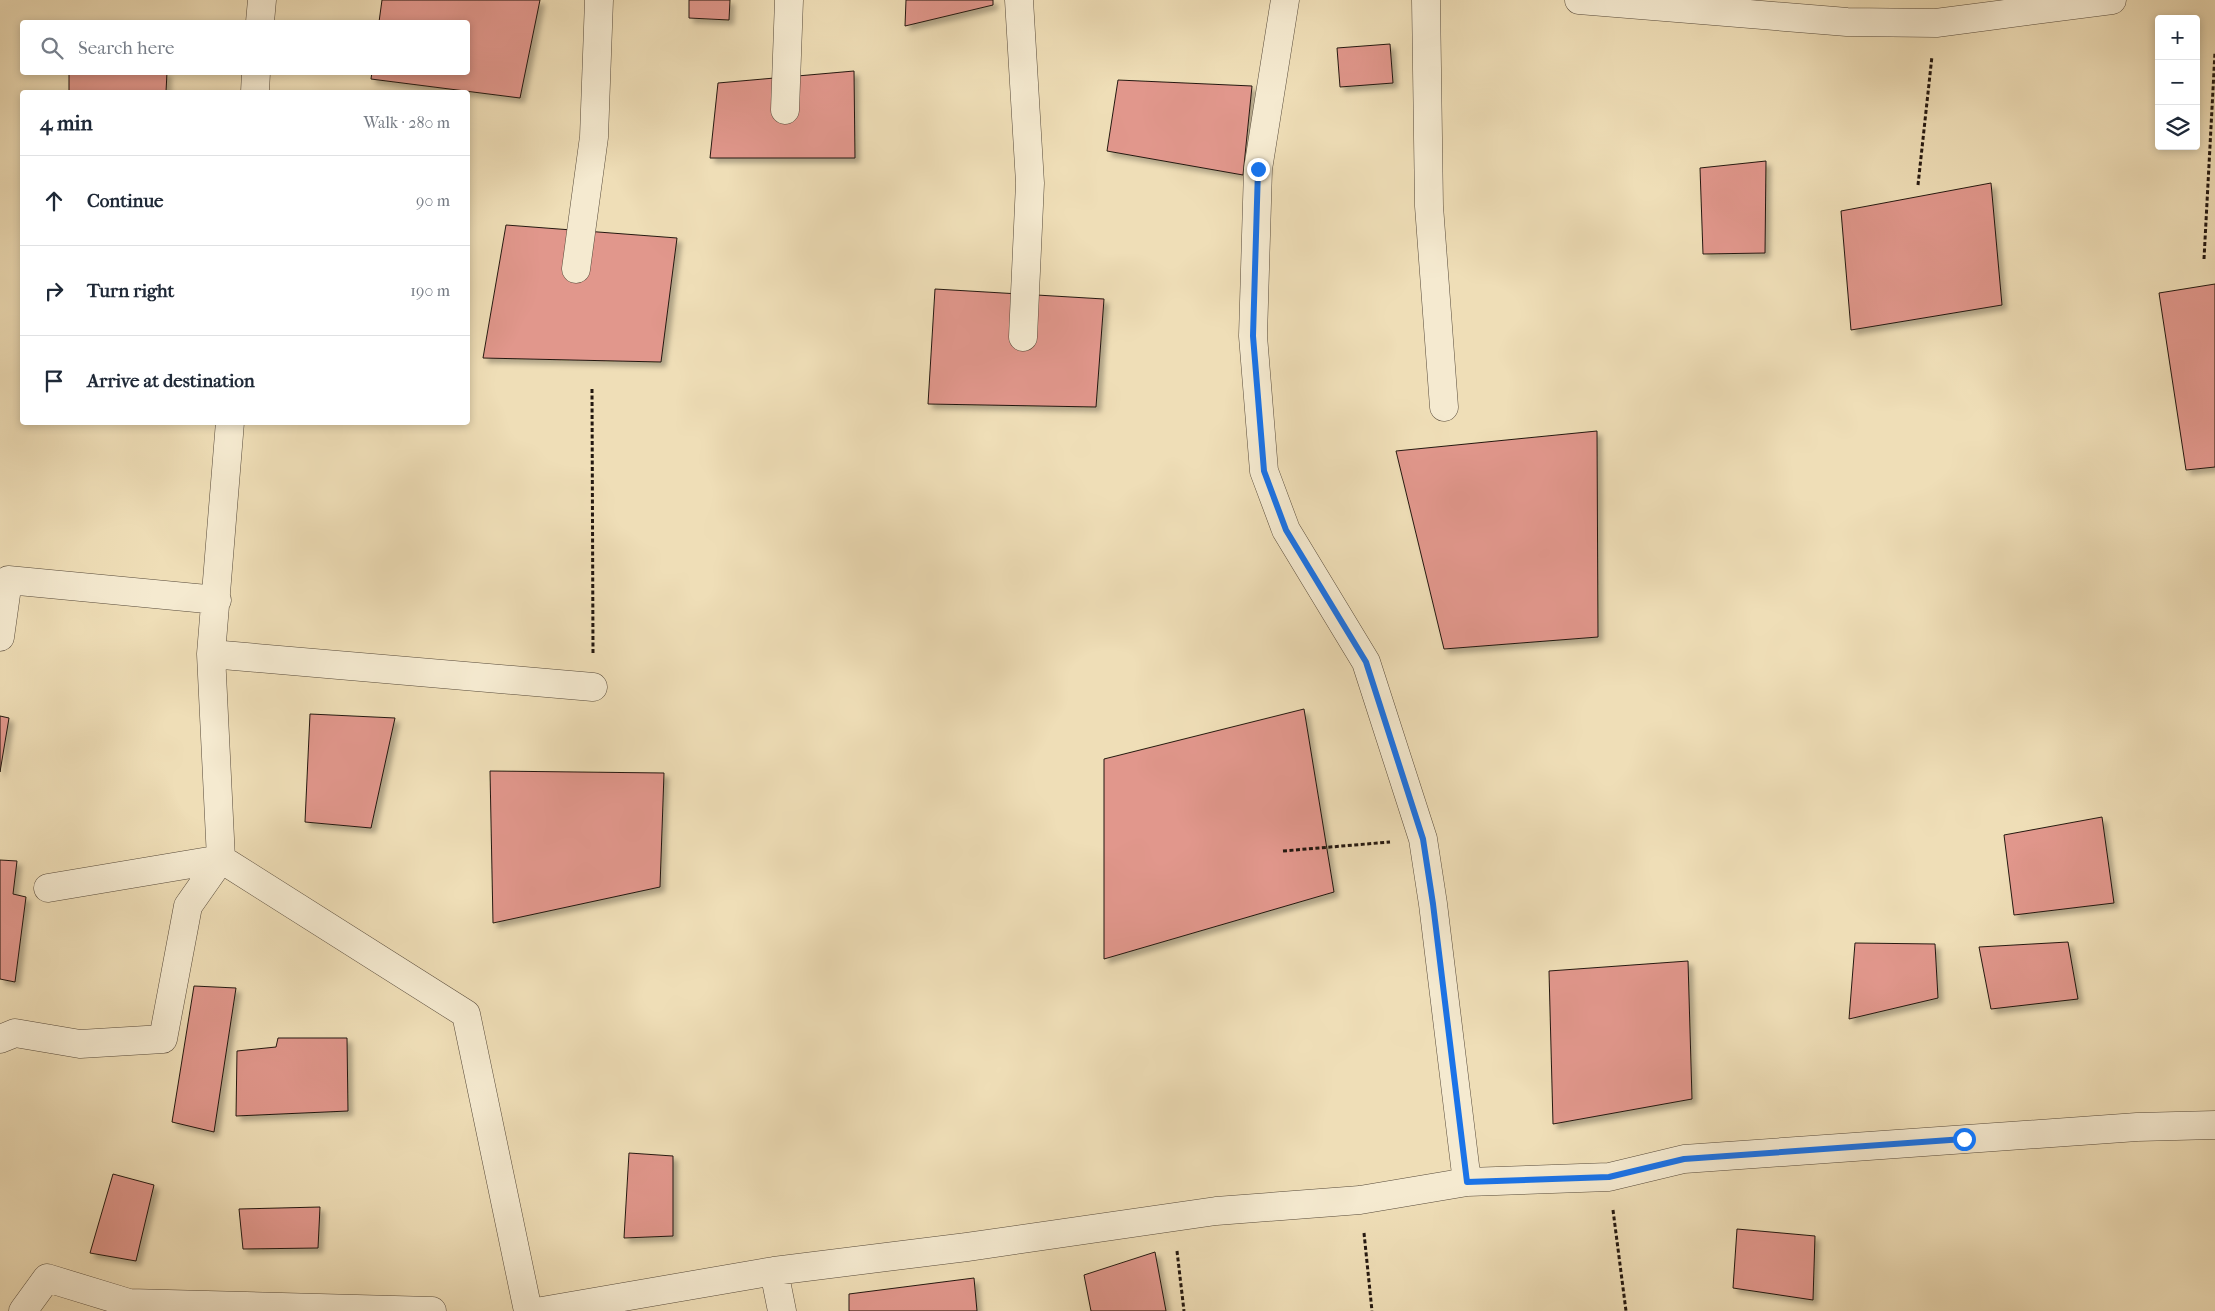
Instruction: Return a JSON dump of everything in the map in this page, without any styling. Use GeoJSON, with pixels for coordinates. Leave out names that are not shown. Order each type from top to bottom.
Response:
{"type":"FeatureCollection","features":[{"type":"Feature","properties":{"kind":"street"},"geometry":{"type":"LineString","coordinates":[[260,20],[262,0]]}},
{"type":"Feature","properties":{"kind":"street"},"geometry":{"type":"LineString","coordinates":[[576,269],[594,137],[599,0]]}},
{"type":"Feature","properties":{"kind":"street"},"geometry":{"type":"LineString","coordinates":[[785,110],[789,0]]}},
{"type":"Feature","properties":{"kind":"street"},"geometry":{"type":"LineString","coordinates":[[1019,0],[1030,183],[1023,337]]}},
{"type":"Feature","properties":{"kind":"street"},"geometry":{"type":"LineString","coordinates":[[1285,0],[1258,169],[1253,336],[1264,471],[1286,530],[1366,662],[1423,839],[1433,904],[1467,1182]]}},
{"type":"Feature","properties":{"kind":"street"},"geometry":{"type":"LineString","coordinates":[[1426,0],[1430,206],[1444,407]]}},
{"type":"Feature","properties":{"kind":"street"},"geometry":{"type":"LineString","coordinates":[[1579,0],[1758,8],[1847,22],[1936,23],[2112,0]]}},
{"type":"Feature","properties":{"kind":"street"},"geometry":{"type":"LineString","coordinates":[[255,90],[256,75]]}},
{"type":"Feature","properties":{"kind":"street"},"geometry":{"type":"LineString","coordinates":[[0,1039],[15,1034],[80,1044],[163,1039],[188,906],[221,859],[211,654],[217,600],[230,425]]}},
{"type":"Feature","properties":{"kind":"street"},"geometry":{"type":"LineString","coordinates":[[0,637],[8,580],[217,600]]}},
{"type":"Feature","properties":{"kind":"street"},"geometry":{"type":"LineString","coordinates":[[211,654],[593,687]]}},
{"type":"Feature","properties":{"kind":"street"},"geometry":{"type":"LineString","coordinates":[[48,888],[221,859],[466,1014],[528,1311]]}},
{"type":"Feature","properties":{"kind":"street"},"geometry":{"type":"LineString","coordinates":[[542,1311],[774,1271],[968,1247],[1216,1212],[1360,1200],[1467,1182],[1609,1177],[1684,1159],[2137,1127],[2215,1125]]}},
{"type":"Feature","properties":{"kind":"street"},"geometry":{"type":"LineString","coordinates":[[774,1271],[782,1311]]}},
{"type":"Feature","properties":{"kind":"street"},"geometry":{"type":"LineString","coordinates":[[23,1311],[47,1278],[129,1303],[432,1311]]}},
{"type":"Feature","properties":{"kind":"path"},"geometry":{"type":"LineString","coordinates":[[1918,185],[1936,23]]}},
{"type":"Feature","properties":{"kind":"path"},"geometry":{"type":"LineString","coordinates":[[2204,259],[2215,52]]}},
{"type":"Feature","properties":{"kind":"path"},"geometry":{"type":"LineString","coordinates":[[592,389],[593,687]]}},
{"type":"Feature","properties":{"kind":"path"},"geometry":{"type":"LineString","coordinates":[[1284,851],[1423,839]]}},
{"type":"Feature","properties":{"kind":"path"},"geometry":{"type":"LineString","coordinates":[[1609,1177],[1626,1311]]}},
{"type":"Feature","properties":{"kind":"path"},"geometry":{"type":"LineString","coordinates":[[1360,1200],[1372,1311]]}},
{"type":"Feature","properties":{"kind":"path"},"geometry":{"type":"LineString","coordinates":[[1174,1218],[1184,1311]]}},
{"type":"Feature","properties":{"kind":"building"},"geometry":{"type":"Polygon","coordinates":[[[382,0],[540,0],[520,98],[470,92],[470,90],[371,79],[372,75],[470,75],[470,20],[379,20],[382,0]]]}},
{"type":"Feature","properties":{"kind":"building"},"geometry":{"type":"Polygon","coordinates":[[[689,0],[730,0],[729,20],[689,18],[689,0]]]}},
{"type":"Feature","properties":{"kind":"building"},"geometry":{"type":"Polygon","coordinates":[[[906,0],[993,0],[993,5],[905,26],[906,0]]]}},
{"type":"Feature","properties":{"kind":"building"},"geometry":{"type":"Polygon","coordinates":[[[1390,44],[1393,83],[1340,87],[1337,48],[1390,44]]]}},
{"type":"Feature","properties":{"kind":"building"},"geometry":{"type":"Polygon","coordinates":[[[854,71],[855,158],[710,158],[718,83],[854,71]]]}},
{"type":"Feature","properties":{"kind":"building"},"geometry":{"type":"Polygon","coordinates":[[[69,75],[167,75],[166,90],[69,90],[69,75]]]}},
{"type":"Feature","properties":{"kind":"building"},"geometry":{"type":"Polygon","coordinates":[[[1118,80],[1252,86],[1243,175],[1107,151],[1118,80]]]}},
{"type":"Feature","properties":{"kind":"building"},"geometry":{"type":"Polygon","coordinates":[[[1766,161],[1765,253],[1703,254],[1700,168],[1766,161]]]}},
{"type":"Feature","properties":{"kind":"building"},"geometry":{"type":"Polygon","coordinates":[[[1991,183],[2002,305],[1851,330],[1841,211],[1991,183]]]}},
{"type":"Feature","properties":{"kind":"building"},"geometry":{"type":"Polygon","coordinates":[[[506,225],[677,238],[661,362],[483,358],[506,225]]]}},
{"type":"Feature","properties":{"kind":"building"},"geometry":{"type":"Polygon","coordinates":[[[2215,284],[2215,467],[2186,470],[2159,293],[2215,284]]]}},
{"type":"Feature","properties":{"kind":"building"},"geometry":{"type":"Polygon","coordinates":[[[935,289],[1104,299],[1096,407],[928,404],[935,289]]]}},
{"type":"Feature","properties":{"kind":"building"},"geometry":{"type":"Polygon","coordinates":[[[1597,431],[1598,637],[1444,649],[1396,451],[1597,431]]]}},
{"type":"Feature","properties":{"kind":"building"},"geometry":{"type":"Polygon","coordinates":[[[1304,709],[1334,892],[1104,959],[1104,759],[1304,709]]]}},
{"type":"Feature","properties":{"kind":"building"},"geometry":{"type":"Polygon","coordinates":[[[310,714],[395,718],[371,828],[305,822],[310,714]]]}},
{"type":"Feature","properties":{"kind":"building"},"geometry":{"type":"Polygon","coordinates":[[[0,716],[9,718],[0,772],[0,716]]]}},
{"type":"Feature","properties":{"kind":"building"},"geometry":{"type":"Polygon","coordinates":[[[490,771],[664,773],[660,887],[493,923],[490,771]]]}},
{"type":"Feature","properties":{"kind":"building"},"geometry":{"type":"Polygon","coordinates":[[[2102,817],[2114,903],[2014,915],[2004,835],[2102,817]]]}},
{"type":"Feature","properties":{"kind":"building"},"geometry":{"type":"Polygon","coordinates":[[[0,860],[17,861],[13,894],[26,897],[15,982],[0,979],[0,860]]]}},
{"type":"Feature","properties":{"kind":"building"},"geometry":{"type":"Polygon","coordinates":[[[2068,942],[2078,999],[1991,1009],[1979,947],[2068,942]]]}},
{"type":"Feature","properties":{"kind":"building"},"geometry":{"type":"Polygon","coordinates":[[[1855,943],[1935,944],[1938,998],[1849,1019],[1855,943]]]}},
{"type":"Feature","properties":{"kind":"building"},"geometry":{"type":"Polygon","coordinates":[[[1688,961],[1692,1099],[1553,1124],[1549,971],[1688,961]]]}},
{"type":"Feature","properties":{"kind":"building"},"geometry":{"type":"Polygon","coordinates":[[[194,986],[236,988],[214,1132],[172,1122],[194,986]]]}},
{"type":"Feature","properties":{"kind":"building"},"geometry":{"type":"Polygon","coordinates":[[[278,1038],[347,1038],[348,1111],[236,1116],[237,1051],[276,1047],[278,1038]]]}},
{"type":"Feature","properties":{"kind":"building"},"geometry":{"type":"Polygon","coordinates":[[[629,1153],[673,1156],[673,1236],[624,1238],[629,1153]]]}},
{"type":"Feature","properties":{"kind":"building"},"geometry":{"type":"Polygon","coordinates":[[[113,1174],[154,1185],[136,1261],[90,1253],[113,1174]]]}},
{"type":"Feature","properties":{"kind":"building"},"geometry":{"type":"Polygon","coordinates":[[[320,1207],[318,1248],[243,1249],[239,1209],[320,1207]]]}},
{"type":"Feature","properties":{"kind":"building"},"geometry":{"type":"Polygon","coordinates":[[[1737,1229],[1815,1236],[1813,1300],[1733,1288],[1737,1229]]]}},
{"type":"Feature","properties":{"kind":"building"},"geometry":{"type":"Polygon","coordinates":[[[1155,1252],[1166,1311],[1091,1311],[1084,1275],[1155,1252]]]}},
{"type":"Feature","properties":{"kind":"building"},"geometry":{"type":"Polygon","coordinates":[[[974,1278],[977,1311],[849,1311],[849,1294],[974,1278]]]}},
{"type":"Feature","properties":{"kind":"route"},"geometry":{"type":"LineString","coordinates":[[1258,169],[1253,336],[1264,471],[1286,530],[1366,662],[1423,839],[1433,904],[1467,1182],[1609,1177],[1684,1159],[1964,1139]]}}]}
